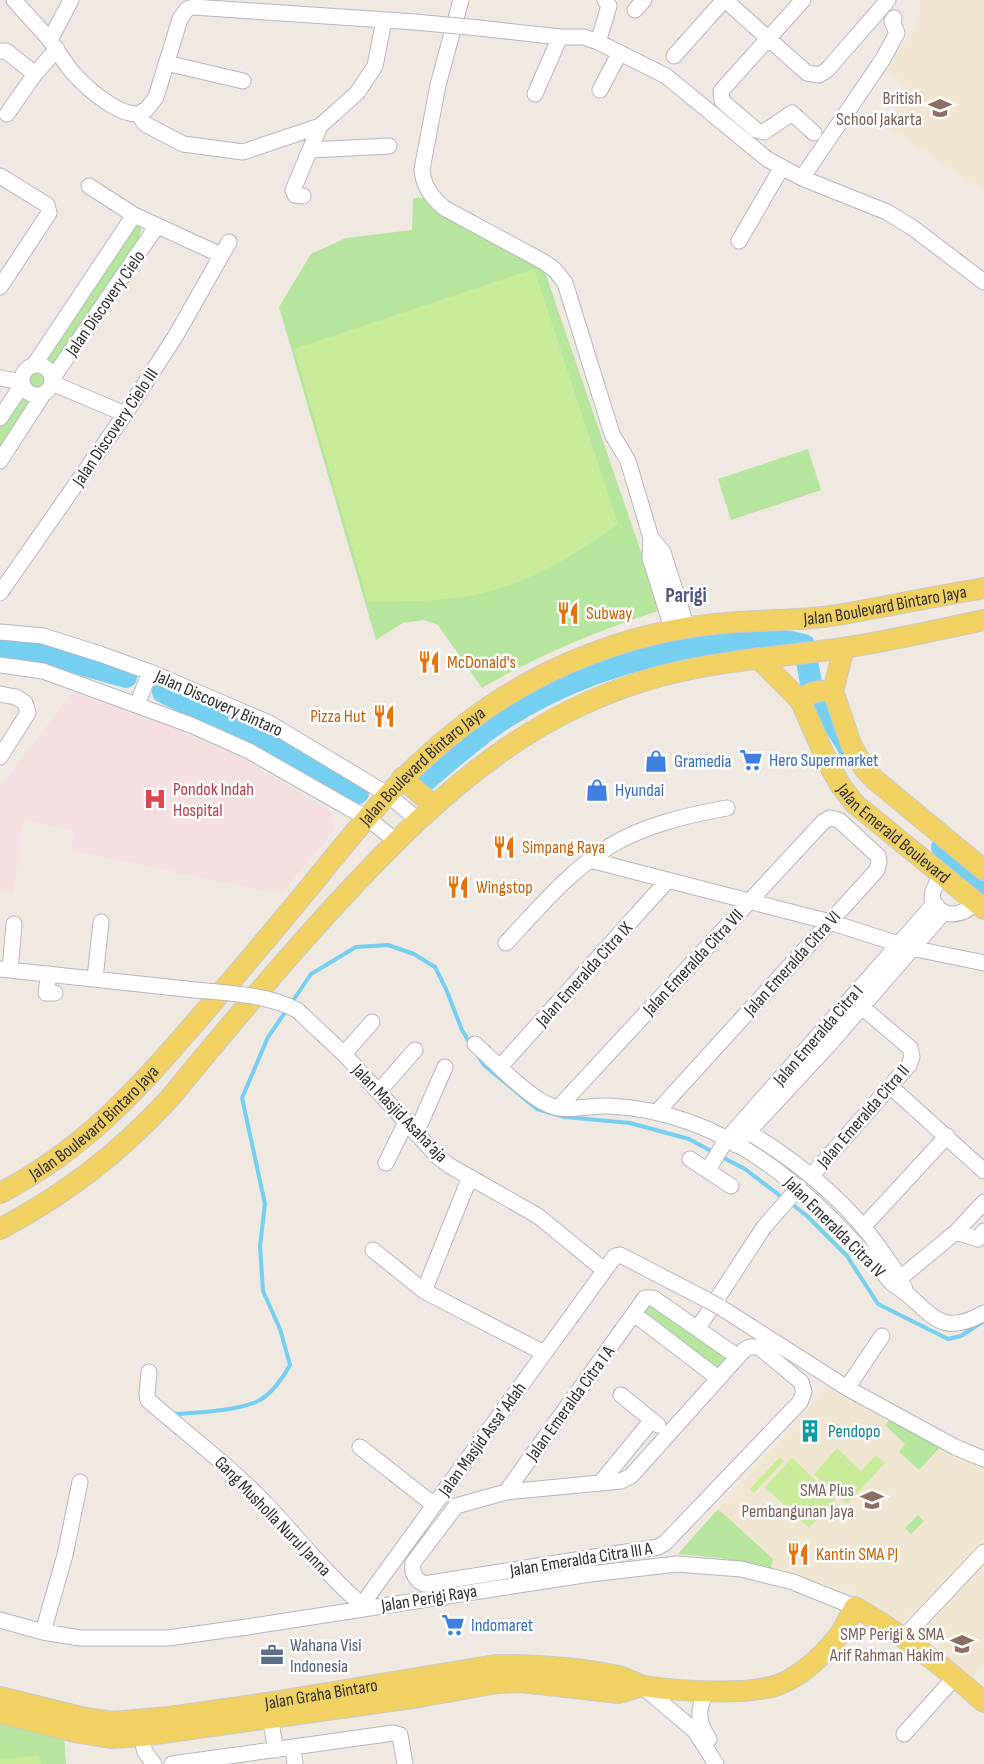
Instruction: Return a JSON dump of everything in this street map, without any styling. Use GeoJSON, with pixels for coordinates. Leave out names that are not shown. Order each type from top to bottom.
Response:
{"type":"FeatureCollection","features":[{"type":"Feature","properties":{"kind":"main road","name":"Jalan Boulevard Bintaro Jaya"},"geometry":{"type":"LineString","coordinates":[[0,1193],[68,1151],[99,1125],[153,1072],[285,918],[387,794],[458,728],[488,707],[529,683],[583,657],[680,629],[746,621],[826,617],[984,588]]}},
{"type":"Feature","properties":{"kind":"main road","name":"Jalan Boulevard Bintaro Jaya"},"geometry":{"type":"LineString","coordinates":[[0,1229],[35,1210],[85,1177],[121,1148],[169,1099],[299,943],[396,841],[433,805],[491,758],[529,733],[608,694],[661,676],[723,662],[834,649],[984,620]]}},
{"type":"Feature","properties":{"kind":"main road"},"geometry":{"type":"LineString","coordinates":[[802,698],[819,690],[830,690],[834,649]]}},
{"type":"Feature","properties":{"kind":"main road","name":"Jalan Emerald Boulevard"},"geometry":{"type":"LineString","coordinates":[[758,658],[802,698],[829,765],[848,795],[868,816],[941,874],[981,902]]}},
{"type":"Feature","properties":{"kind":"main road","name":"Jalan Emerald Boulevard"},"geometry":{"type":"LineString","coordinates":[[830,690],[851,744],[864,768],[874,779],[984,870]]}},
{"type":"Feature","properties":{"kind":"main road"},"geometry":{"type":"LineString","coordinates":[[402,778],[433,805]]}},
{"type":"Feature","properties":{"kind":"main road"},"geometry":{"type":"LineString","coordinates":[[68,1151],[67,1161],[70,1166],[75,1172],[85,1177]]}},
{"type":"Feature","properties":{"kind":"main road"},"geometry":{"type":"LineString","coordinates":[[855,1607],[904,1637],[984,1702]]}},
{"type":"Feature","properties":{"kind":"main road","name":"Jalan Graha Bintaro"},"geometry":{"type":"LineString","coordinates":[[837,1638],[855,1607]]}},
{"type":"Feature","properties":{"kind":"main road","name":"Jalan Graha Bintaro"},"geometry":{"type":"LineString","coordinates":[[0,1697],[84,1718],[113,1722],[419,1697],[497,1683],[522,1682],[619,1693],[642,1686],[756,1691],[781,1684],[802,1671],[837,1638],[875,1618]]}},
{"type":"Feature","properties":{"kind":"main road","name":"Jalan Graha Bintaro"},"geometry":{"type":"LineString","coordinates":[[0,1713],[80,1734],[111,1738],[141,1736],[268,1711]]}},
{"type":"Feature","properties":{"kind":"street"},"geometry":{"type":"LineString","coordinates":[[14,0],[89,89],[120,111],[132,115],[147,109],[156,97],[180,19],[188,9],[193,7],[415,22],[560,37],[584,37],[666,76],[754,150],[802,178],[886,212],[913,228],[984,282]]}},
{"type":"Feature","properties":{"kind":"street"},"geometry":{"type":"LineString","coordinates":[[7,114],[53,45],[71,0]]}},
{"type":"Feature","properties":{"kind":"street"},"geometry":{"type":"LineString","coordinates":[[462,0],[438,85],[422,170],[423,180],[431,196],[444,208],[544,262],[555,270],[565,283],[612,434],[627,456],[651,538],[650,558],[680,629]]}},
{"type":"Feature","properties":{"kind":"street"},"geometry":{"type":"LineString","coordinates":[[598,42],[609,11],[605,0]]}},
{"type":"Feature","properties":{"kind":"street"},"geometry":{"type":"LineString","coordinates":[[674,56],[725,0],[807,73],[819,75],[827,70],[888,0]]}},
{"type":"Feature","properties":{"kind":"street"},"geometry":{"type":"LineString","coordinates":[[803,0],[721,91],[722,101],[756,130],[764,132],[792,113],[814,133]]}},
{"type":"Feature","properties":{"kind":"street"},"geometry":{"type":"LineString","coordinates":[[802,178],[883,59],[897,33],[892,21],[894,18]]}},
{"type":"Feature","properties":{"kind":"street"},"geometry":{"type":"LineString","coordinates":[[138,114],[145,124],[183,144],[243,152],[320,126],[357,93],[375,66],[384,20]]}},
{"type":"Feature","properties":{"kind":"street"},"geometry":{"type":"LineString","coordinates":[[535,94],[560,37]]}},
{"type":"Feature","properties":{"kind":"street"},"geometry":{"type":"LineString","coordinates":[[0,51],[6,51],[35,74]]}},
{"type":"Feature","properties":{"kind":"street"},"geometry":{"type":"LineString","coordinates":[[600,90],[619,54]]}},
{"type":"Feature","properties":{"kind":"street"},"geometry":{"type":"LineString","coordinates":[[166,63],[243,81]]}},
{"type":"Feature","properties":{"kind":"street"},"geometry":{"type":"LineString","coordinates":[[303,196],[295,195],[293,190],[320,126]]}},
{"type":"Feature","properties":{"kind":"street"},"geometry":{"type":"LineString","coordinates":[[310,150],[389,146]]}},
{"type":"Feature","properties":{"kind":"street"},"geometry":{"type":"LineString","coordinates":[[739,241],[782,167]]}},
{"type":"Feature","properties":{"kind":"street"},"geometry":{"type":"LineString","coordinates":[[0,176],[47,205],[49,213],[0,287]]}},
{"type":"Feature","properties":{"kind":"street","name":"Jalan Discovery Cielo III"},"geometry":{"type":"LineString","coordinates":[[0,593],[125,414],[175,337],[225,249],[157,226],[134,215],[89,186]]}},
{"type":"Feature","properties":{"kind":"street","name":"Jalan Discovery Cielo"},"geometry":{"type":"LineString","coordinates":[[34,365],[134,215]]}},
{"type":"Feature","properties":{"kind":"street","name":"Jalan Discovery Cielo"},"geometry":{"type":"LineString","coordinates":[[0,461],[157,226]]}},
{"type":"Feature","properties":{"kind":"street"},"geometry":{"type":"LineString","coordinates":[[0,418],[22,384],[25,371],[34,365],[44,367],[48,370],[49,385]]}},
{"type":"Feature","properties":{"kind":"street"},"geometry":{"type":"LineString","coordinates":[[0,378],[22,384],[31,395],[49,385],[125,414]]}},
{"type":"Feature","properties":{"kind":"street","name":"Jalan Discovery Bintaro"},"geometry":{"type":"LineString","coordinates":[[0,632],[43,636],[150,672],[269,723],[387,794],[418,820]]}},
{"type":"Feature","properties":{"kind":"street","name":"Jalan Discovery Bintaro"},"geometry":{"type":"LineString","coordinates":[[0,665],[43,671],[191,725],[249,751],[366,817],[396,841]]}},
{"type":"Feature","properties":{"kind":"street"},"geometry":{"type":"LineString","coordinates":[[137,705],[150,672]]}},
{"type":"Feature","properties":{"kind":"street"},"geometry":{"type":"LineString","coordinates":[[0,694],[16,697],[25,703],[28,713],[0,757]]}},
{"type":"Feature","properties":{"kind":"street"},"geometry":{"type":"LineString","coordinates":[[506,943],[559,887],[610,846],[644,830],[696,814],[727,808]]}},
{"type":"Feature","properties":{"kind":"street","name":"Jalan Emeralda Citra VII"},"geometry":{"type":"LineString","coordinates":[[558,1108],[823,822],[830,818]]}},
{"type":"Feature","properties":{"kind":"street","name":"Jalan Emeralda Citra VI"},"geometry":{"type":"LineString","coordinates":[[657,1112],[877,870],[878,856],[839,820],[830,818]]}},
{"type":"Feature","properties":{"kind":"street"},"geometry":{"type":"LineString","coordinates":[[590,860],[830,922],[905,946],[984,963]]}},
{"type":"Feature","properties":{"kind":"street","name":"Jalan Emeralda Citra I"},"geometry":{"type":"LineString","coordinates":[[710,1167],[728,1144],[823,1042],[939,908],[932,899],[941,874]]}},
{"type":"Feature","properties":{"kind":"street","name":"Jalan Emeralda Citra IX"},"geometry":{"type":"LineString","coordinates":[[500,1066],[667,881]]}},
{"type":"Feature","properties":{"kind":"street"},"geometry":{"type":"LineString","coordinates":[[939,908],[954,914],[963,913],[981,902]]}},
{"type":"Feature","properties":{"kind":"street"},"geometry":{"type":"LineString","coordinates":[[95,979],[101,922]]}},
{"type":"Feature","properties":{"kind":"street"},"geometry":{"type":"LineString","coordinates":[[5,970],[14,924]]}},
{"type":"Feature","properties":{"kind":"street","name":"Jalan Emeralda Citra I"},"geometry":{"type":"LineString","coordinates":[[823,1042],[862,1007],[905,946]]}},
{"type":"Feature","properties":{"kind":"street","name":"Jalan Masjid Asaha’aja"},"geometry":{"type":"LineString","coordinates":[[5,970],[244,995],[275,1001],[297,1010],[344,1054],[438,1157],[538,1216],[604,1270]]}},
{"type":"Feature","properties":{"kind":"street"},"geometry":{"type":"LineString","coordinates":[[49,974],[46,993],[55,993]]}},
{"type":"Feature","properties":{"kind":"street","name":"Jalan Emeralda Citra II"},"geometry":{"type":"LineString","coordinates":[[812,1175],[891,1087],[909,1065],[912,1057],[910,1047],[862,1007]]}},
{"type":"Feature","properties":{"kind":"street"},"geometry":{"type":"LineString","coordinates":[[344,1054],[372,1023]]}},
{"type":"Feature","properties":{"kind":"street"},"geometry":{"type":"LineString","coordinates":[[476,1044],[536,1098],[558,1108]]}},
{"type":"Feature","properties":{"kind":"street"},"geometry":{"type":"LineString","coordinates":[[379,1091],[415,1050]]}},
{"type":"Feature","properties":{"kind":"street"},"geometry":{"type":"LineString","coordinates":[[386,1163],[410,1127],[420,1124],[445,1066]]}},
{"type":"Feature","properties":{"kind":"street"},"geometry":{"type":"LineString","coordinates":[[891,1087],[984,1172]]}},
{"type":"Feature","properties":{"kind":"street","name":"Jalan Emeralda Citra IV"},"geometry":{"type":"LineString","coordinates":[[558,1108],[605,1106],[657,1112],[694,1124],[770,1165],[935,1318],[949,1324],[960,1324],[984,1313]]}},
{"type":"Feature","properties":{"kind":"street","name":"Jalan Emeralda Citra IV"},"geometry":{"type":"LineString","coordinates":[[743,1129],[812,1175],[864,1226],[900,1284]]}},
{"type":"Feature","properties":{"kind":"street"},"geometry":{"type":"LineString","coordinates":[[864,1226],[947,1136]]}},
{"type":"Feature","properties":{"kind":"street"},"geometry":{"type":"LineString","coordinates":[[690,1159],[710,1167],[731,1186]]}},
{"type":"Feature","properties":{"kind":"street"},"geometry":{"type":"LineString","coordinates":[[424,1291],[470,1177]]}},
{"type":"Feature","properties":{"kind":"street"},"geometry":{"type":"LineString","coordinates":[[698,1328],[764,1227],[796,1190]]}},
{"type":"Feature","properties":{"kind":"street"},"geometry":{"type":"LineString","coordinates":[[900,1284],[956,1232],[984,1202]]}},
{"type":"Feature","properties":{"kind":"street"},"geometry":{"type":"LineString","coordinates":[[956,1232],[978,1239],[984,1231]]}},
{"type":"Feature","properties":{"kind":"street"},"geometry":{"type":"LineString","coordinates":[[373,1250],[424,1291],[544,1353]]}},
{"type":"Feature","properties":{"kind":"street"},"geometry":{"type":"LineString","coordinates":[[604,1270],[615,1256],[620,1255],[714,1304],[847,1388],[955,1447],[984,1459]]}},
{"type":"Feature","properties":{"kind":"street","name":"Jalan Masjid Assa' Adah"},"geometry":{"type":"LineString","coordinates":[[363,1606],[604,1270]]}},
{"type":"Feature","properties":{"kind":"street","name":"Jalan Emeralda Citra I A"},"geometry":{"type":"LineString","coordinates":[[506,1492],[645,1298],[651,1297],[738,1357]]}},
{"type":"Feature","properties":{"kind":"street"},"geometry":{"type":"LineString","coordinates":[[634,1314],[718,1378]]}},
{"type":"Feature","properties":{"kind":"street"},"geometry":{"type":"LineString","coordinates":[[847,1388],[882,1336]]}},
{"type":"Feature","properties":{"kind":"street","name":"Jalan Emeralda Citra III A"},"geometry":{"type":"LineString","coordinates":[[506,1492],[461,1504],[452,1509],[412,1563],[413,1575],[419,1582],[424,1584],[662,1545],[800,1402],[804,1392],[801,1382],[759,1347],[750,1347],[738,1357]]}},
{"type":"Feature","properties":{"kind":"street"},"geometry":{"type":"LineString","coordinates":[[506,1492],[621,1481],[631,1476],[738,1357]]}},
{"type":"Feature","properties":{"kind":"street","name":"Gang Musholla Nurul Janna"},"geometry":{"type":"LineString","coordinates":[[149,1372],[148,1400],[220,1459],[268,1506],[340,1586],[363,1606]]}},
{"type":"Feature","properties":{"kind":"street"},"geometry":{"type":"LineString","coordinates":[[621,1395],[669,1434]]}},
{"type":"Feature","properties":{"kind":"street"},"geometry":{"type":"LineString","coordinates":[[601,1482],[652,1420]]}},
{"type":"Feature","properties":{"kind":"street"},"geometry":{"type":"LineString","coordinates":[[360,1447],[434,1505]]}},
{"type":"Feature","properties":{"kind":"street"},"geometry":{"type":"LineString","coordinates":[[43,1632],[64,1555],[80,1482]]}},
{"type":"Feature","properties":{"kind":"street"},"geometry":{"type":"LineString","coordinates":[[904,1637],[984,1552]]}},
{"type":"Feature","properties":{"kind":"street","name":"Jalan Perigi Raya"},"geometry":{"type":"LineString","coordinates":[[0,1620],[43,1632],[80,1638],[168,1638],[363,1606],[677,1564],[751,1572],[793,1582],[855,1607]]}},
{"type":"Feature","properties":{"kind":"street"},"geometry":{"type":"LineString","coordinates":[[904,1734],[955,1677]]}},
{"type":"Feature","properties":{"kind":"street"},"geometry":{"type":"LineString","coordinates":[[642,1686],[698,1729],[726,1764]]}},
{"type":"Feature","properties":{"kind":"street"},"geometry":{"type":"LineString","coordinates":[[707,1690],[699,1704],[698,1729],[716,1764]]}},
{"type":"Feature","properties":{"kind":"street"},"geometry":{"type":"LineString","coordinates":[[268,1711],[276,1750]]}},
{"type":"Feature","properties":{"kind":"street"},"geometry":{"type":"LineString","coordinates":[[172,1764],[258,1758],[276,1750],[398,1734],[405,1764]]}},
{"type":"Feature","properties":{"kind":"street"},"geometry":{"type":"LineString","coordinates":[[141,1736],[145,1752],[154,1764]]}},
{"type":"Feature","properties":{"kind":"street"},"geometry":{"type":"LineString","coordinates":[[293,1748],[295,1764]]}},
{"type":"Feature","properties":{"kind":"shaded area","name":"British School Jakarta"},"geometry":{"type":"Polygon","coordinates":[[[920,0],[984,0],[984,192],[885,125],[908,91],[889,69],[920,16],[920,0]]]}},
{"type":"Feature","properties":{"kind":"shaded area","name":"Pondok Indah Hospital"},"geometry":{"type":"Polygon","coordinates":[[[73,692],[154,720],[237,755],[331,812],[335,829],[281,894],[70,850],[74,831],[24,819],[14,892],[0,891],[0,787],[73,692]]]}},
{"type":"Feature","properties":{"kind":"shaded area","name":"SMA Plus Pembangunan Jaya"},"geometry":{"type":"Polygon","coordinates":[[[832,1382],[984,1464],[984,1539],[949,1579],[903,1623],[855,1593],[771,1568],[720,1558],[678,1554],[832,1382]]]}},
{"type":"Feature","properties":{"kind":"shaded area"},"geometry":{"type":"Polygon","coordinates":[[[984,1552],[984,1665],[971,1679],[938,1648],[943,1640],[920,1618],[984,1552]]]}},
{"type":"Feature","properties":{"kind":"green space"},"geometry":{"type":"Polygon","coordinates":[[[413,198],[442,198],[511,242],[537,249],[661,610],[569,644],[482,688],[438,625],[424,620],[403,623],[376,640],[279,307],[311,254],[346,238],[412,230],[413,198]]]}},
{"type":"Feature","properties":{"kind":"green space"},"geometry":{"type":"Polygon","coordinates":[[[131,222],[142,225],[138,242],[52,370],[51,366],[41,363],[131,222]]]}},
{"type":"Feature","properties":{"kind":"green space"},"geometry":{"type":"Polygon","coordinates":[[[534,269],[618,524],[566,558],[510,585],[470,596],[419,601],[368,602],[294,349],[534,269]]]}},
{"type":"Feature","properties":{"kind":"green space"},"geometry":{"type":"Polygon","coordinates":[[[38,371],[44,374],[47,380],[44,386],[38,389],[32,386],[29,380],[32,374],[38,371]]]}},
{"type":"Feature","properties":{"kind":"green space"},"geometry":{"type":"Polygon","coordinates":[[[22,389],[30,396],[36,397],[0,456],[0,415],[22,389]]]}},
{"type":"Feature","properties":{"kind":"green space"},"geometry":{"type":"Polygon","coordinates":[[[808,449],[821,490],[731,520],[718,479],[808,449]]]}},
{"type":"Feature","properties":{"kind":"green space"},"geometry":{"type":"Polygon","coordinates":[[[644,1300],[738,1357],[718,1378],[634,1314],[644,1300]]]}},
{"type":"Feature","properties":{"kind":"green space"},"geometry":{"type":"Polygon","coordinates":[[[896,1414],[945,1442],[919,1470],[899,1452],[905,1444],[885,1425],[896,1414]]]}},
{"type":"Feature","properties":{"kind":"green space"},"geometry":{"type":"Polygon","coordinates":[[[837,1448],[861,1471],[876,1455],[885,1463],[847,1504],[814,1474],[837,1448]]]}},
{"type":"Feature","properties":{"kind":"green space"},"geometry":{"type":"Polygon","coordinates":[[[780,1457],[784,1461],[754,1493],[750,1489],[780,1457]]]}},
{"type":"Feature","properties":{"kind":"green space"},"geometry":{"type":"Polygon","coordinates":[[[792,1458],[836,1499],[809,1528],[765,1487],[792,1458]]]}},
{"type":"Feature","properties":{"kind":"green space"},"geometry":{"type":"Polygon","coordinates":[[[718,1509],[773,1559],[771,1568],[720,1558],[678,1554],[718,1509]]]}},
{"type":"Feature","properties":{"kind":"green space"},"geometry":{"type":"Polygon","coordinates":[[[918,1515],[924,1521],[911,1534],[905,1528],[918,1515]]]}},
{"type":"Feature","properties":{"kind":"green space"},"geometry":{"type":"Polygon","coordinates":[[[0,1718],[64,1734],[66,1764],[0,1764],[0,1718]]]}},
{"type":"Feature","properties":{"kind":"green space"},"geometry":{"type":"Polygon","coordinates":[[[39,1755],[41,1764],[0,1764],[0,1760],[39,1755]]]}},
{"type":"Feature","properties":{"kind":"waterway"},"geometry":{"type":"LineString","coordinates":[[416,789],[490,728],[540,698],[567,685],[651,656],[745,641],[769,640],[804,645],[812,688],[850,750]]}},
{"type":"Feature","properties":{"kind":"waterway"},"geometry":{"type":"LineString","coordinates":[[0,647],[31,650],[126,677]]}},
{"type":"Feature","properties":{"kind":"waterway"},"geometry":{"type":"LineString","coordinates":[[163,692],[303,761],[358,793]]}},
{"type":"Feature","properties":{"kind":"waterway"},"geometry":{"type":"LineString","coordinates":[[942,847],[984,883]]}},
{"type":"Feature","properties":{"kind":"waterway"},"geometry":{"type":"LineString","coordinates":[[292,1002],[311,974],[356,947],[388,945],[414,954],[435,967],[462,1030],[471,1045]]}},
{"type":"Feature","properties":{"kind":"waterway"},"geometry":{"type":"LineString","coordinates":[[173,1413],[217,1411],[256,1402],[276,1386],[290,1365],[280,1329],[263,1291],[260,1246],[265,1204],[242,1098],[268,1037],[286,1011]]}},
{"type":"Feature","properties":{"kind":"waterway"},"geometry":{"type":"LineString","coordinates":[[477,1054],[484,1065],[537,1109],[565,1117],[630,1123],[689,1139],[713,1152]]}},
{"type":"Feature","properties":{"kind":"waterway"},"geometry":{"type":"LineString","coordinates":[[720,1156],[745,1169],[783,1198]]}},
{"type":"Feature","properties":{"kind":"waterway"},"geometry":{"type":"LineString","coordinates":[[789,1202],[806,1215],[847,1256],[878,1304],[948,1339],[961,1336],[984,1321]]}},
{"type":"Feature","properties":{"kind":"place","name":"British School Jakarta"},"geometry":{"type":"Point","coordinates":[940,108]}},
{"type":"Feature","properties":{"kind":"place","name":"Subway"},"geometry":{"type":"Point","coordinates":[568,613]}},
{"type":"Feature","properties":{"kind":"place","name":"McDonald's"},"geometry":{"type":"Point","coordinates":[429,662]}},
{"type":"Feature","properties":{"kind":"place","name":"Pizza Hut"},"geometry":{"type":"Point","coordinates":[384,716]}},
{"type":"Feature","properties":{"kind":"place","name":"Hero Supermarket"},"geometry":{"type":"Point","coordinates":[751,760]}},
{"type":"Feature","properties":{"kind":"place","name":"Gramedia"},"geometry":{"type":"Point","coordinates":[656,761]}},
{"type":"Feature","properties":{"kind":"place","name":"Hyundai"},"geometry":{"type":"Point","coordinates":[597,790]}},
{"type":"Feature","properties":{"kind":"place","name":"Pondok Indah Hospital"},"geometry":{"type":"Point","coordinates":[155,799]}},
{"type":"Feature","properties":{"kind":"place","name":"Simpang Raya"},"geometry":{"type":"Point","coordinates":[504,847]}},
{"type":"Feature","properties":{"kind":"place","name":"Wingstop"},"geometry":{"type":"Point","coordinates":[458,887]}},
{"type":"Feature","properties":{"kind":"place","name":"Pendopo"},"geometry":{"type":"Point","coordinates":[810,1431]}},
{"type":"Feature","properties":{"kind":"place","name":"SMA Plus Pembangunan Jaya"},"geometry":{"type":"Point","coordinates":[872,1500]}},
{"type":"Feature","properties":{"kind":"place","name":"Kantin SMA PJ"},"geometry":{"type":"Point","coordinates":[798,1554]}},
{"type":"Feature","properties":{"kind":"place","name":"Indomaret"},"geometry":{"type":"Point","coordinates":[453,1625]}},
{"type":"Feature","properties":{"kind":"place","name":"SMP Perigi & SMA Arif Rahman Hakim"},"geometry":{"type":"Point","coordinates":[962,1644]}},
{"type":"Feature","properties":{"kind":"place","name":"Wahana Visi Indonesia"},"geometry":{"type":"Point","coordinates":[272,1655]}},
{"type":"Feature","properties":{"kind":"district","name":"Parigi"},"geometry":{"type":"Point","coordinates":[686,595]}}]}
